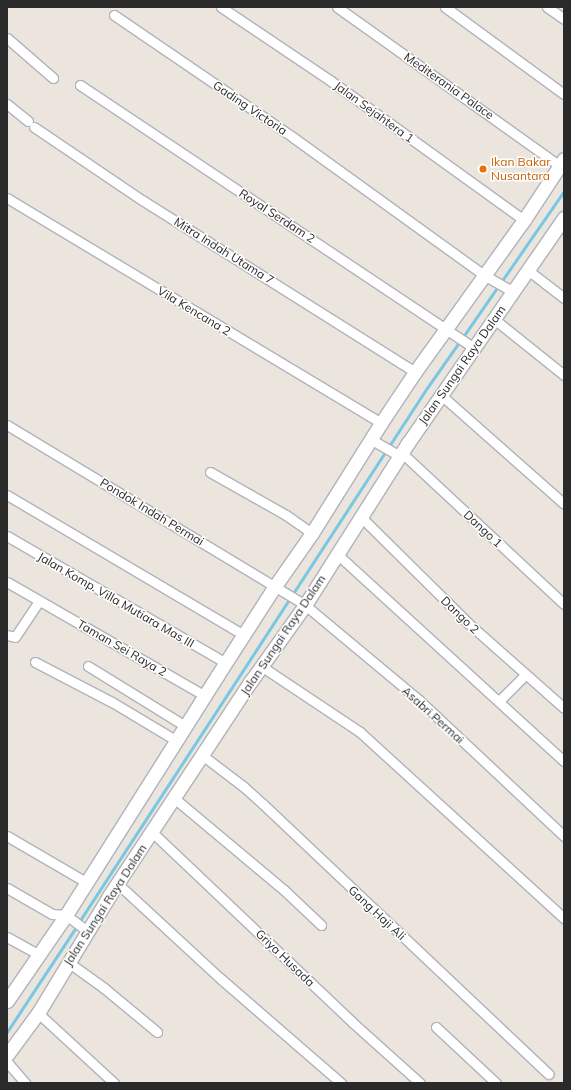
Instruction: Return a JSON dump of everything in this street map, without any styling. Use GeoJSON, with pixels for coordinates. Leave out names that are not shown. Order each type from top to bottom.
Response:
{"type":"FeatureCollection","features":[{"type":"Feature","properties":{"kind":"street","name":"Jalan Sejahtera 1"},"geometry":{"type":"LineString","coordinates":[[222,7],[331,81],[524,220]]}},
{"type":"Feature","properties":{"kind":"street","name":"Mediterania Palace"},"geometry":{"type":"LineString","coordinates":[[337,7],[562,163]]}},
{"type":"Feature","properties":{"kind":"street"},"geometry":{"type":"LineString","coordinates":[[445,7],[564,94]]}},
{"type":"Feature","properties":{"kind":"street"},"geometry":{"type":"LineString","coordinates":[[547,7],[564,19]]}},
{"type":"Feature","properties":{"kind":"street","name":"Gading Victoria"},"geometry":{"type":"LineString","coordinates":[[114,15],[294,138],[490,278]]}},
{"type":"Feature","properties":{"kind":"street"},"geometry":{"type":"LineString","coordinates":[[7,38],[53,78]]}},
{"type":"Feature","properties":{"kind":"street","name":"Royal Serdam 2"},"geometry":{"type":"LineString","coordinates":[[80,85],[471,345]]}},
{"type":"Feature","properties":{"kind":"street","name":"Mitra Indah Utama 7"},"geometry":{"type":"LineString","coordinates":[[7,104],[31,124],[142,200],[415,372]]}},
{"type":"Feature","properties":{"kind":"street"},"geometry":{"type":"LineString","coordinates":[[9,995],[68,917],[86,882],[177,741],[185,726],[244,635],[278,588],[312,533],[375,442],[381,423],[447,328],[490,278],[524,220],[562,163]]}},
{"type":"Feature","properties":{"kind":"street","name":"Vila Kencana 2"},"geometry":{"type":"LineString","coordinates":[[7,198],[381,423]]}},
{"type":"Feature","properties":{"kind":"street","name":"Jalan Sungai Raya Dalam"},"geometry":{"type":"LineString","coordinates":[[7,1055],[38,1013],[68,962],[85,929],[118,884],[261,666],[301,602],[337,554],[399,454],[441,395],[471,345],[494,319],[511,291],[529,271],[564,218]]}},
{"type":"Feature","properties":{"kind":"street"},"geometry":{"type":"LineString","coordinates":[[529,271],[564,298]]}},
{"type":"Feature","properties":{"kind":"street"},"geometry":{"type":"LineString","coordinates":[[490,278],[511,291]]}},
{"type":"Feature","properties":{"kind":"street"},"geometry":{"type":"LineString","coordinates":[[494,319],[564,375]]}},
{"type":"Feature","properties":{"kind":"street"},"geometry":{"type":"LineString","coordinates":[[441,395],[564,504]]}},
{"type":"Feature","properties":{"kind":"street","name":"Pondok Indah Permai"},"geometry":{"type":"LineString","coordinates":[[7,424],[301,602]]}},
{"type":"Feature","properties":{"kind":"street","name":"Dango 1"},"geometry":{"type":"LineString","coordinates":[[375,442],[399,454],[564,604]]}},
{"type":"Feature","properties":{"kind":"street"},"geometry":{"type":"LineString","coordinates":[[210,472],[286,515],[312,533]]}},
{"type":"Feature","properties":{"kind":"street"},"geometry":{"type":"LineString","coordinates":[[7,495],[244,635]]}},
{"type":"Feature","properties":{"kind":"street","name":"Dango 2"},"geometry":{"type":"LineString","coordinates":[[361,517],[468,623],[564,708]]}},
{"type":"Feature","properties":{"kind":"street","name":"Jalan Komp. Villa Mutiara Mas III"},"geometry":{"type":"LineString","coordinates":[[7,536],[226,663]]}},
{"type":"Feature","properties":{"kind":"street"},"geometry":{"type":"LineString","coordinates":[[337,554],[564,761]]}},
{"type":"Feature","properties":{"kind":"street","name":"Taman Sei Raya 2"},"geometry":{"type":"LineString","coordinates":[[7,582],[205,696]]}},
{"type":"Feature","properties":{"kind":"street"},"geometry":{"type":"LineString","coordinates":[[7,635],[15,637],[39,601]]}},
{"type":"Feature","properties":{"kind":"street","name":"Asabri Permai"},"geometry":{"type":"LineString","coordinates":[[301,602],[419,700],[564,836]]}},
{"type":"Feature","properties":{"kind":"street"},"geometry":{"type":"LineString","coordinates":[[35,662],[112,702],[177,741]]}},
{"type":"Feature","properties":{"kind":"street"},"geometry":{"type":"LineString","coordinates":[[88,666],[185,726]]}},
{"type":"Feature","properties":{"kind":"street"},"geometry":{"type":"LineString","coordinates":[[261,666],[360,732],[564,918]]}},
{"type":"Feature","properties":{"kind":"street"},"geometry":{"type":"LineString","coordinates":[[499,701],[525,675]]}},
{"type":"Feature","properties":{"kind":"street","name":"Gang Haji Ali"},"geometry":{"type":"LineString","coordinates":[[202,755],[244,787],[263,804],[549,1074]]}},
{"type":"Feature","properties":{"kind":"street"},"geometry":{"type":"LineString","coordinates":[[174,798],[284,890],[321,925]]}},
{"type":"Feature","properties":{"kind":"street","name":"Griya Husada"},"geometry":{"type":"LineString","coordinates":[[152,832],[352,1022],[420,1083]]}},
{"type":"Feature","properties":{"kind":"street"},"geometry":{"type":"LineString","coordinates":[[7,836],[86,882]]}},
{"type":"Feature","properties":{"kind":"street"},"geometry":{"type":"LineString","coordinates":[[118,884],[183,942],[221,979],[341,1083]]}},
{"type":"Feature","properties":{"kind":"street"},"geometry":{"type":"LineString","coordinates":[[7,888],[52,914],[68,917],[85,929]]}},
{"type":"Feature","properties":{"kind":"street"},"geometry":{"type":"LineString","coordinates":[[7,937],[39,955]]}},
{"type":"Feature","properties":{"kind":"street"},"geometry":{"type":"LineString","coordinates":[[68,962],[104,988],[157,1032]]}},
{"type":"Feature","properties":{"kind":"street"},"geometry":{"type":"LineString","coordinates":[[38,1013],[114,1083]]}},
{"type":"Feature","properties":{"kind":"street"},"geometry":{"type":"LineString","coordinates":[[436,1027],[496,1083]]}},
{"type":"Feature","properties":{"kind":"street"},"geometry":{"type":"LineString","coordinates":[[7,1062],[25,1083]]}},
{"type":"Feature","properties":{"kind":"waterway"},"geometry":{"type":"LineString","coordinates":[[463,337],[564,191]]}},
{"type":"Feature","properties":{"kind":"waterway"},"geometry":{"type":"LineString","coordinates":[[79,922],[427,388],[460,341]]}},
{"type":"Feature","properties":{"kind":"waterway"},"geometry":{"type":"LineString","coordinates":[[7,1032],[77,926]]}},
{"type":"Feature","properties":{"kind":"place","name":"Ikan Bakar Nusantara"},"geometry":{"type":"Point","coordinates":[483,169]}}]}
